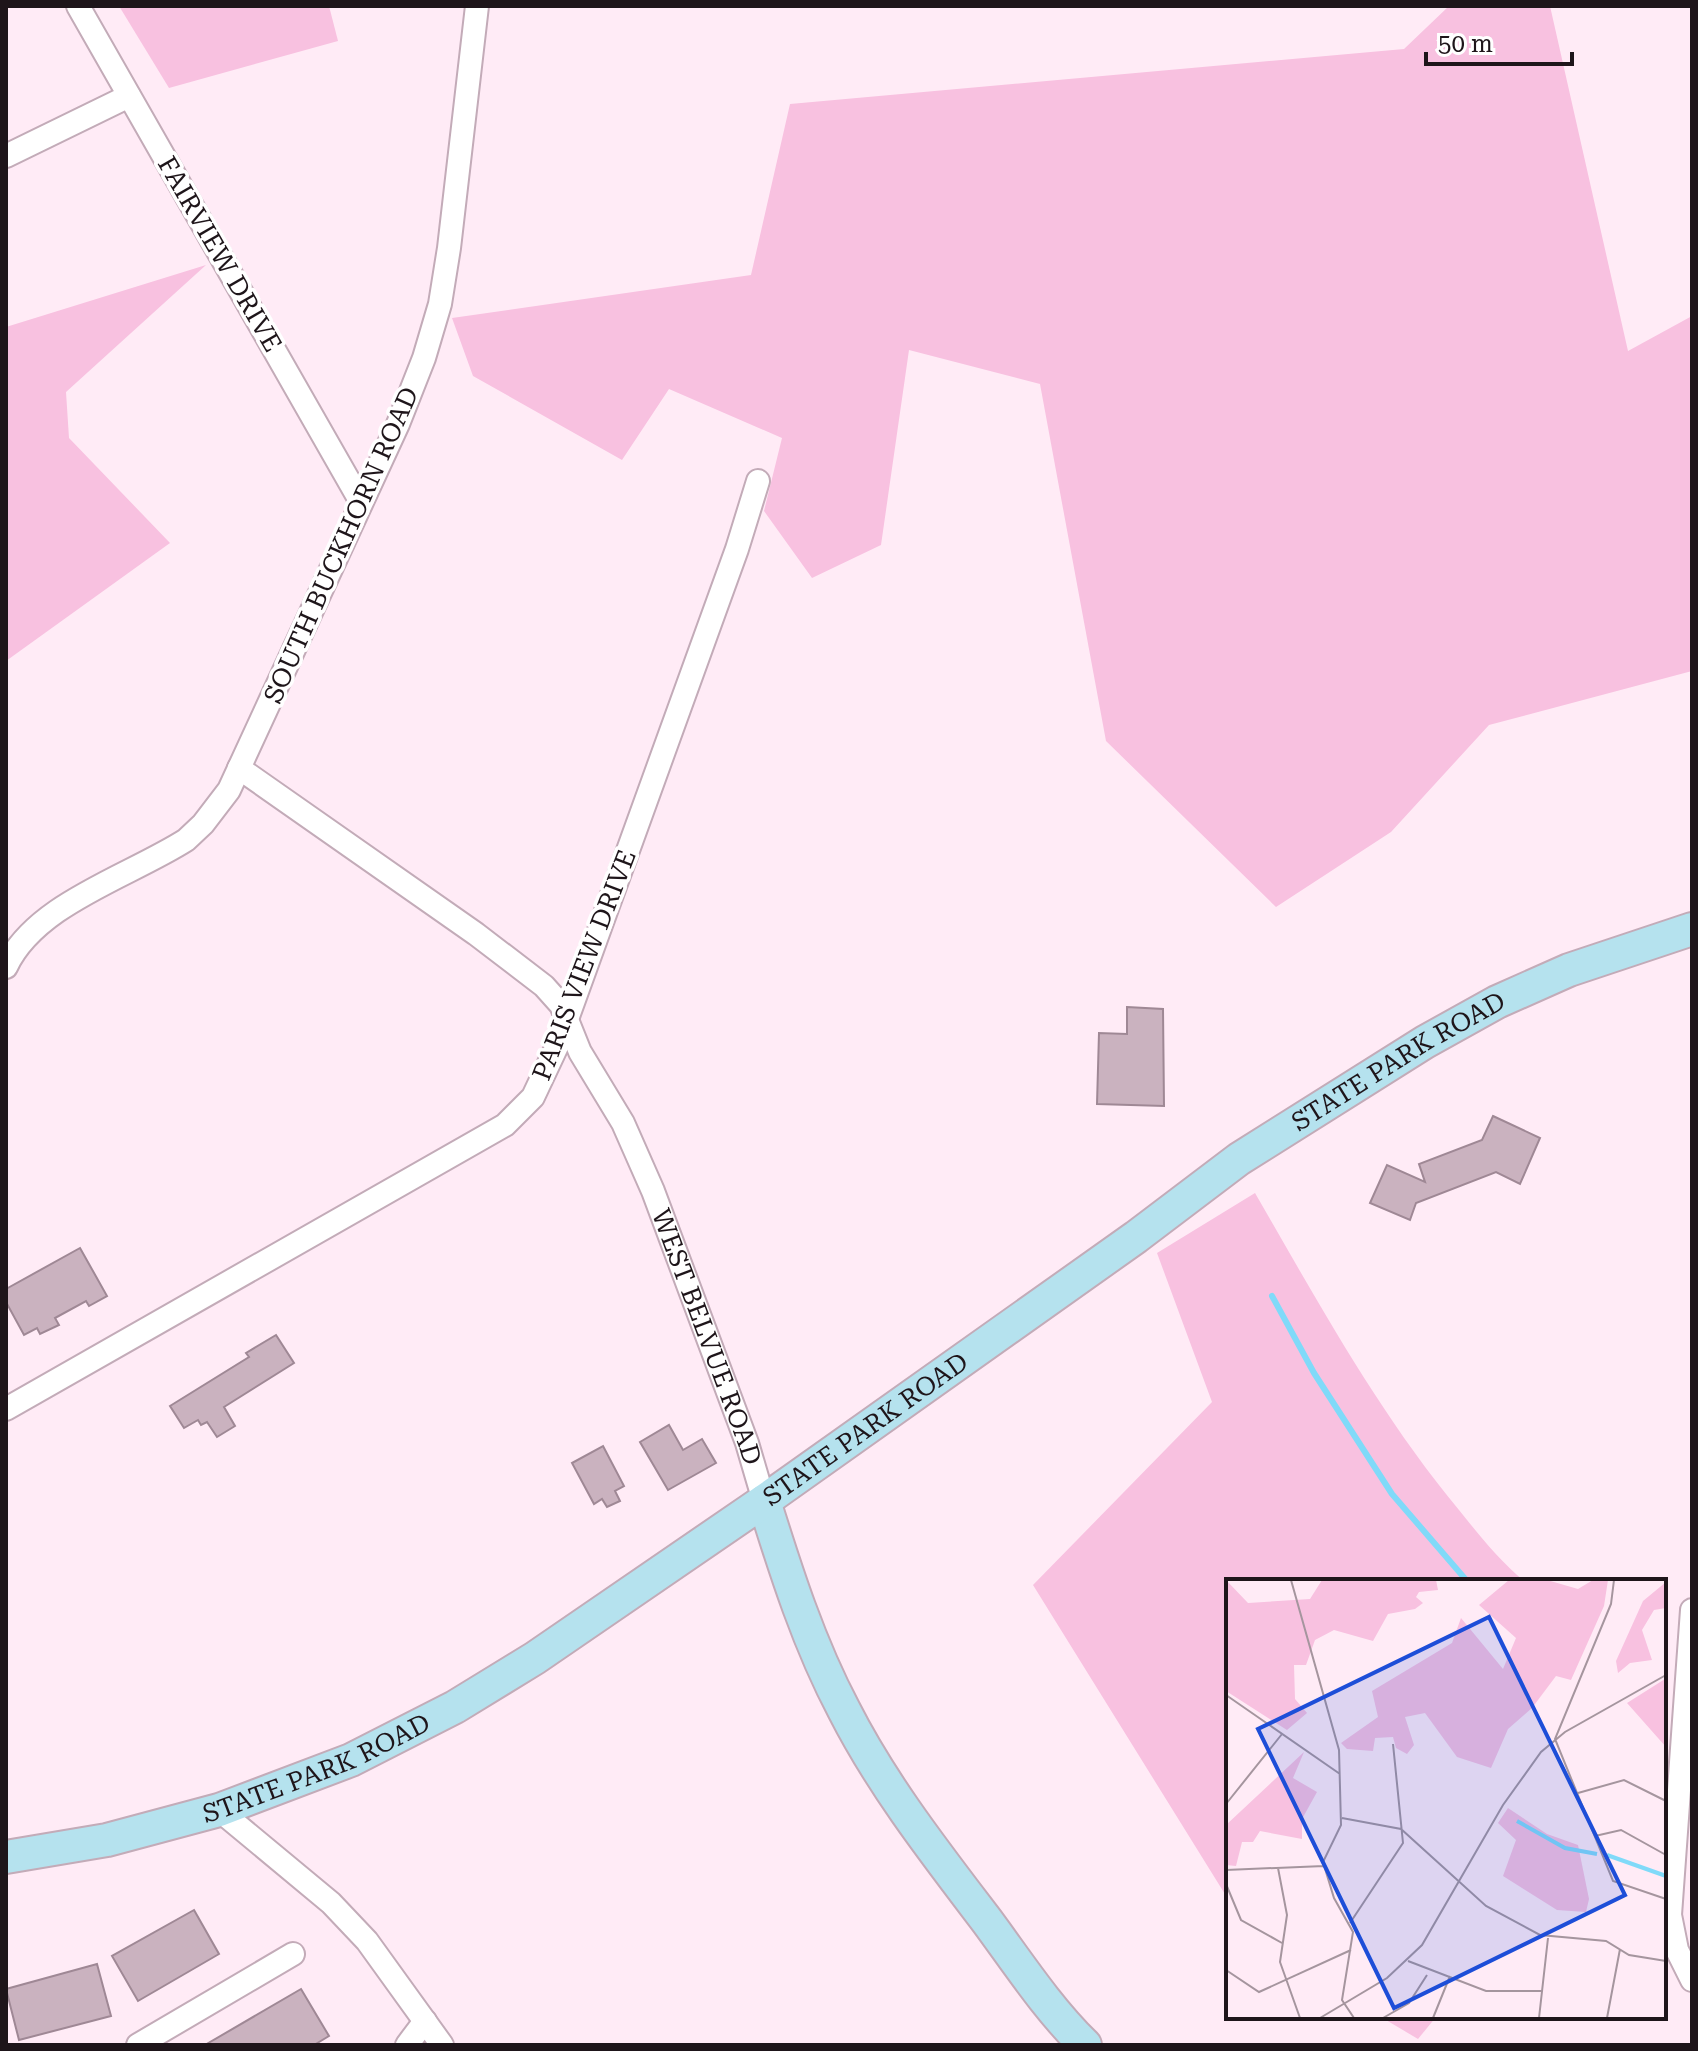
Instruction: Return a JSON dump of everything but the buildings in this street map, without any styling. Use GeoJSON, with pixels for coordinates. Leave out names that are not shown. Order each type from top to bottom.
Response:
{"type":"FeatureCollection","features":[{"type":"Feature","properties":{"kind":"main road","name":"STATE PARK ROAD"},"geometry":{"type":"LineString","coordinates":[[6,1857],[107,1840],[219,1810],[351,1760],[455,1707],[535,1658],[764,1501],[1239,1159],[1425,1042],[1497,1002],[1569,970],[1692,929]]}},
{"type":"Feature","properties":{"kind":"main road","name":"WEST BELVUE ROAD"},"geometry":{"type":"LineString","coordinates":[[764,1501],[783,1564],[820,1658],[868,1754],[967,1896],[1085,2045]]}},
{"type":"Feature","properties":{"kind":"street","name":"FAIRVIEW DRIVE"},"geometry":{"type":"LineString","coordinates":[[78,6],[361,502]]}},
{"type":"Feature","properties":{"kind":"street","name":"SOUTH BUCKHORN ROAD"},"geometry":{"type":"LineString","coordinates":[[6,967],[19,942],[40,922],[186,840],[216,809],[239,768],[408,398],[440,304],[477,6]]}},
{"type":"Feature","properties":{"kind":"street"},"geometry":{"type":"LineString","coordinates":[[6,156],[129,96]]}},
{"type":"Feature","properties":{"kind":"street","name":"PARIS VIEW DRIVE"},"geometry":{"type":"LineString","coordinates":[[6,1409],[505,1125],[533,1097],[567,1017],[737,549],[758,481]]}},
{"type":"Feature","properties":{"kind":"street","name":"WEST BELVUE ROAD"},"geometry":{"type":"LineString","coordinates":[[239,768],[476,934],[544,986],[567,1017],[580,1052],[623,1123],[653,1191],[747,1443],[764,1501]]}},
{"type":"Feature","properties":{"kind":"street"},"geometry":{"type":"LineString","coordinates":[[1692,1613],[1670,1915],[1677,1950],[1692,1980]]}},
{"type":"Feature","properties":{"kind":"street"},"geometry":{"type":"LineString","coordinates":[[219,1810],[340,1913],[386,1965],[442,2045]]}},
{"type":"Feature","properties":{"kind":"street"},"geometry":{"type":"LineString","coordinates":[[138,2045],[293,1954]]}},
{"type":"Feature","properties":{"kind":"street"},"geometry":{"type":"LineString","coordinates":[[407,2045],[425,2021]]}},
{"type":"Feature","properties":{"kind":"shaded area"},"geometry":{"type":"Polygon","coordinates":[[[119,6],[329,6],[338,41],[169,88],[119,6]]]}},
{"type":"Feature","properties":{"kind":"shaded area"},"geometry":{"type":"Polygon","coordinates":[[[1449,6],[1550,6],[1628,351],[1692,316],[1692,671],[1489,725],[1391,832],[1276,907],[1106,741],[1040,384],[909,350],[881,545],[812,578],[764,511],[782,438],[669,389],[622,460],[473,376],[452,318],[751,275],[790,104],[1404,49],[1449,6]]]}},
{"type":"Feature","properties":{"kind":"shaded area"},"geometry":{"type":"Polygon","coordinates":[[[206,265],[66,392],[69,438],[170,543],[6,661],[6,327],[206,265]]]}},
{"type":"Feature","properties":{"kind":"shaded area"},"geometry":{"type":"Polygon","coordinates":[[[1255,1193],[1375,1395],[1430,1473],[1482,1538],[1522,1579],[1226,1579],[1226,1896],[1033,1585],[1212,1402],[1157,1253],[1255,1193]]]}},
{"type":"Feature","properties":{"kind":"shaded area"},"geometry":{"type":"Polygon","coordinates":[[[1384,2019],[1434,2019],[1418,2039],[1384,2019]]]}},
{"type":"Feature","properties":{"kind":"waterway"},"geometry":{"type":"LineString","coordinates":[[1272,1296],[1314,1373],[1392,1494],[1465,1579]]}}]}
